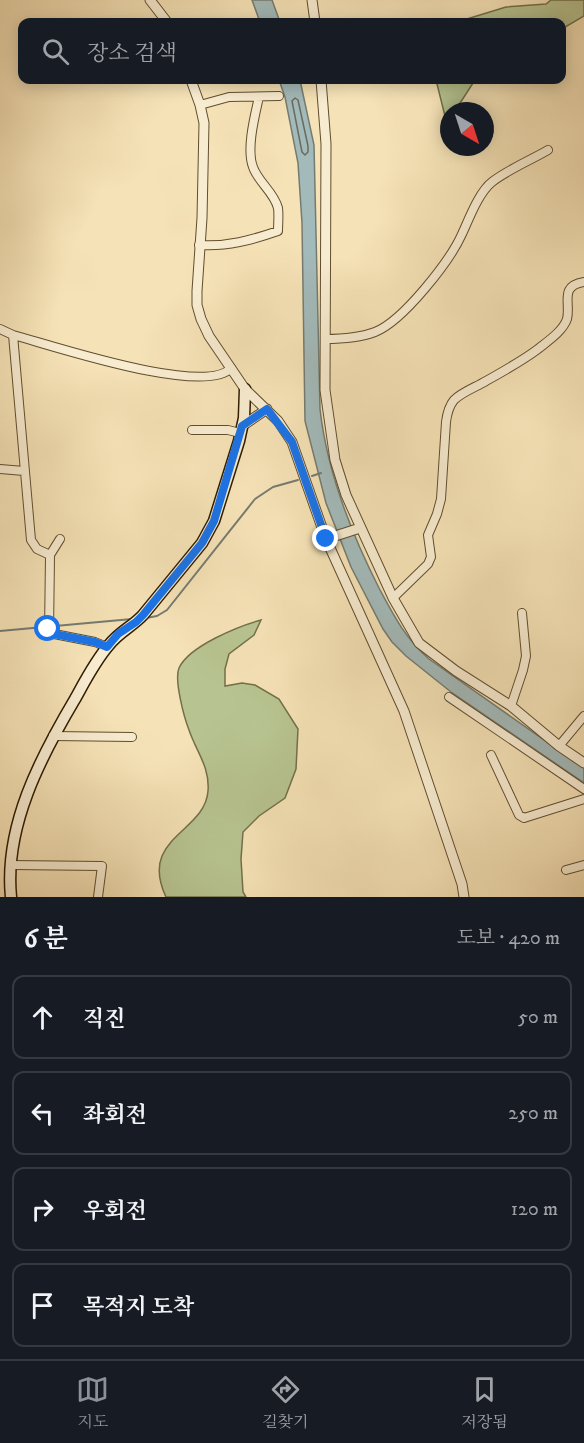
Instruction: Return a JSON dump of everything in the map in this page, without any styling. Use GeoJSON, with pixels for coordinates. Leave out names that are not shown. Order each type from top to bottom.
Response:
{"type":"FeatureCollection","features":[{"type":"Feature","properties":{"kind":"main road"},"geometry":{"type":"LineString","coordinates":[[11,897],[6,870],[33,777],[53,735],[107,647],[118,634],[140,619],[209,532],[241,430],[245,389]]}},
{"type":"Feature","properties":{"kind":"street"},"geometry":{"type":"LineString","coordinates":[[150,0],[163,18]]}},
{"type":"Feature","properties":{"kind":"street"},"geometry":{"type":"LineString","coordinates":[[312,0],[314,18]]}},
{"type":"Feature","properties":{"kind":"street"},"geometry":{"type":"LineString","coordinates":[[192,84],[204,123],[197,305],[201,319],[209,336],[245,389],[267,409],[292,442],[329,538],[407,721],[462,884],[464,897]]}},
{"type":"Feature","properties":{"kind":"street"},"geometry":{"type":"LineString","coordinates":[[321,84],[326,144],[325,390],[335,460],[358,529],[419,643],[456,671],[511,706],[559,746],[584,763]]}},
{"type":"Feature","properties":{"kind":"street"},"geometry":{"type":"LineString","coordinates":[[200,105],[229,97],[279,96]]}},
{"type":"Feature","properties":{"kind":"street"},"geometry":{"type":"LineString","coordinates":[[199,245],[216,246],[244,242],[278,231],[278,208],[253,169],[251,161],[254,117],[259,97]]}},
{"type":"Feature","properties":{"kind":"street"},"geometry":{"type":"LineString","coordinates":[[325,339],[359,337],[375,332],[389,325],[401,315],[452,251],[462,236],[473,209],[491,183],[548,150]]}},
{"type":"Feature","properties":{"kind":"street"},"geometry":{"type":"LineString","coordinates":[[393,598],[428,564],[431,557],[428,535],[441,499],[446,422],[454,400],[503,372],[559,331],[567,317],[567,296],[572,286],[584,282]]}},
{"type":"Feature","properties":{"kind":"street"},"geometry":{"type":"LineString","coordinates":[[0,329],[129,368],[207,378],[219,376],[231,368]]}},
{"type":"Feature","properties":{"kind":"street"},"geometry":{"type":"LineString","coordinates":[[14,335],[24,471],[32,540],[37,549],[50,555]]}},
{"type":"Feature","properties":{"kind":"street"},"geometry":{"type":"LineString","coordinates":[[192,430],[241,430],[267,409]]}},
{"type":"Feature","properties":{"kind":"street"},"geometry":{"type":"LineString","coordinates":[[0,469],[24,471]]}},
{"type":"Feature","properties":{"kind":"street"},"geometry":{"type":"LineString","coordinates":[[329,538],[358,529]]}},
{"type":"Feature","properties":{"kind":"street"},"geometry":{"type":"LineString","coordinates":[[60,539],[50,555],[49,633],[95,642],[107,647]]}},
{"type":"Feature","properties":{"kind":"street"},"geometry":{"type":"LineString","coordinates":[[511,706],[524,670],[526,656],[522,613]]}},
{"type":"Feature","properties":{"kind":"street"},"geometry":{"type":"LineString","coordinates":[[450,697],[584,789]]}},
{"type":"Feature","properties":{"kind":"street"},"geometry":{"type":"LineString","coordinates":[[559,746],[584,716]]}},
{"type":"Feature","properties":{"kind":"street"},"geometry":{"type":"LineString","coordinates":[[53,735],[132,737]]}},
{"type":"Feature","properties":{"kind":"street"},"geometry":{"type":"LineString","coordinates":[[490,755],[519,815],[524,818],[584,799]]}},
{"type":"Feature","properties":{"kind":"street"},"geometry":{"type":"LineString","coordinates":[[566,870],[584,865]]}},
{"type":"Feature","properties":{"kind":"street"},"geometry":{"type":"LineString","coordinates":[[6,870],[102,866],[98,897]]}},
{"type":"Feature","properties":{"kind":"green space"},"geometry":{"type":"Polygon","coordinates":[[[551,0],[584,0],[584,16],[566,27],[566,18],[470,18],[506,7],[546,4],[551,0]]]}},
{"type":"Feature","properties":{"kind":"green space"},"geometry":{"type":"Polygon","coordinates":[[[437,84],[472,84],[461,102],[442,102],[437,84]]]}},
{"type":"Feature","properties":{"kind":"green space"},"geometry":{"type":"Polygon","coordinates":[[[261,620],[254,635],[229,654],[225,669],[225,686],[242,683],[255,685],[279,699],[298,729],[296,769],[285,798],[259,816],[243,832],[241,859],[243,892],[246,897],[166,897],[160,877],[160,861],[166,848],[175,837],[196,817],[204,805],[208,791],[205,767],[182,708],[178,681],[179,668],[184,660],[204,645],[228,632],[261,620]]]}},
{"type":"Feature","properties":{"kind":"water"},"geometry":{"type":"Polygon","coordinates":[[[252,0],[272,0],[279,18],[259,18],[252,0]]]}},
{"type":"Feature","properties":{"kind":"water"},"geometry":{"type":"Polygon","coordinates":[[[280,84],[301,84],[314,145],[320,409],[328,456],[349,523],[395,617],[421,651],[429,659],[584,768],[584,783],[451,692],[406,656],[383,629],[351,567],[326,503],[305,421],[302,223],[298,163],[280,84]]]}},
{"type":"Feature","properties":{"kind":"waterway"},"geometry":{"type":"LineString","coordinates":[[312,476],[321,473]]}},
{"type":"Feature","properties":{"kind":"waterway"},"geometry":{"type":"LineString","coordinates":[[146,618],[157,616],[167,610],[255,499],[273,487],[298,480]]}},
{"type":"Feature","properties":{"kind":"waterway"},"geometry":{"type":"LineString","coordinates":[[0,631],[132,619]]}},
{"type":"Feature","properties":{"kind":"route"},"geometry":{"type":"LineString","coordinates":[[48,629],[49,633],[95,642],[107,647],[118,634],[136,622],[193,555],[209,532],[242,426],[267,409],[292,442],[326,539]]}}]}
